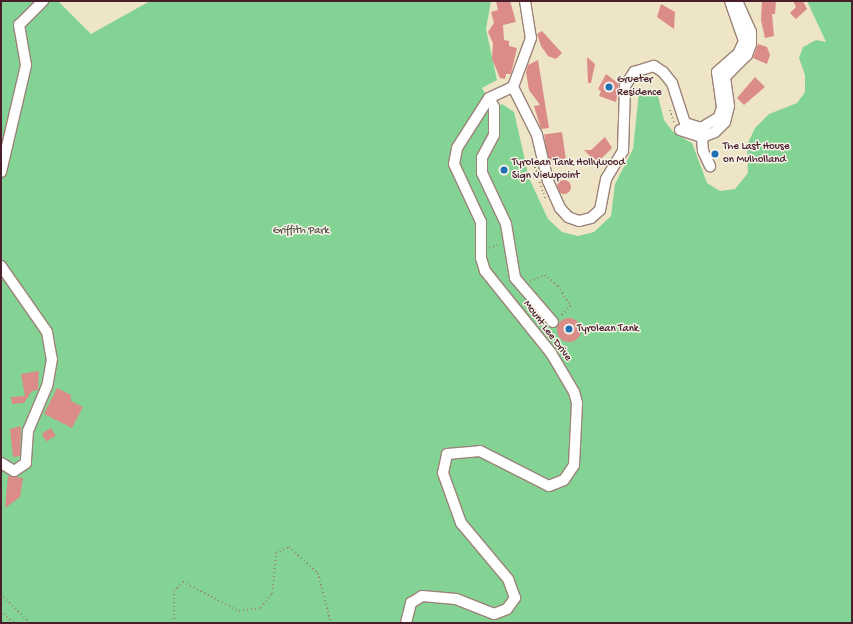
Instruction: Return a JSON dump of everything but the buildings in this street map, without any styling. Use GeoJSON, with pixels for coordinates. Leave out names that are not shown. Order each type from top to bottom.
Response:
{"type":"FeatureCollection","features":[{"type":"Feature","properties":{"kind":"street"},"geometry":{"type":"LineString","coordinates":[[525,1],[531,38],[513,87],[489,98],[495,111],[494,135],[480,168],[506,224],[509,254],[519,285],[553,322]]}},
{"type":"Feature","properties":{"kind":"street"},"geometry":{"type":"LineString","coordinates":[[513,87],[537,136],[548,181],[560,208],[573,220],[591,218],[600,210],[606,179],[622,151],[625,86],[634,72],[654,66],[663,72],[672,83],[685,122],[701,128],[719,118],[722,107],[717,72],[738,54],[744,41],[730,1]]}},
{"type":"Feature","properties":{"kind":"street"},"geometry":{"type":"LineString","coordinates":[[680,130],[702,137],[715,132],[725,122],[729,106],[725,77],[747,55],[751,44],[751,32],[737,1]]}},
{"type":"Feature","properties":{"kind":"street"},"geometry":{"type":"LineString","coordinates":[[1,172],[26,65],[19,26],[40,3]]}},
{"type":"Feature","properties":{"kind":"street","name":"Mount Lee Drive"},"geometry":{"type":"LineString","coordinates":[[406,623],[411,604],[422,596],[456,599],[494,614],[507,610],[515,598],[508,579],[461,523],[443,473],[448,454],[480,451],[548,486],[564,480],[574,465],[577,403],[574,392],[551,353],[485,271],[481,252],[481,222],[462,188],[453,159],[489,98]]}},
{"type":"Feature","properties":{"kind":"street"},"geometry":{"type":"LineString","coordinates":[[702,137],[703,151],[710,166]]}},
{"type":"Feature","properties":{"kind":"street"},"geometry":{"type":"LineString","coordinates":[[1,266],[47,332],[52,359],[47,386],[28,431],[26,464],[14,470],[1,463]]}},
{"type":"Feature","properties":{"kind":"path"},"geometry":{"type":"LineString","coordinates":[[669,104],[680,130]]}},
{"type":"Feature","properties":{"kind":"path"},"geometry":{"type":"LineString","coordinates":[[534,162],[535,176],[548,205]]}},
{"type":"Feature","properties":{"kind":"path"},"geometry":{"type":"LineString","coordinates":[[481,252],[500,245],[500,242],[509,254]]}},
{"type":"Feature","properties":{"kind":"path"},"geometry":{"type":"LineString","coordinates":[[528,282],[545,275],[570,303],[565,315],[553,322]]}},
{"type":"Feature","properties":{"kind":"path"},"geometry":{"type":"LineString","coordinates":[[174,623],[174,591],[183,582],[240,611],[261,608],[272,593],[276,553],[289,547],[318,573],[331,623]]}},
{"type":"Feature","properties":{"kind":"path"},"geometry":{"type":"LineString","coordinates":[[1,594],[30,623]]}},
{"type":"Feature","properties":{"kind":"path"},"geometry":{"type":"LineString","coordinates":[[1,611],[14,623]]}},
{"type":"Feature","properties":{"kind":"green space","name":"Griffith Park"},"geometry":{"type":"Polygon","coordinates":[[[1,1],[58,1],[91,34],[150,1],[491,1],[486,29],[497,80],[482,88],[494,109],[502,104],[514,112],[529,178],[548,219],[562,232],[578,236],[594,232],[611,216],[615,184],[633,149],[639,92],[650,88],[658,96],[664,120],[674,133],[692,143],[707,183],[720,191],[735,189],[748,173],[747,145],[755,128],[769,114],[797,103],[805,92],[805,75],[799,58],[803,47],[816,40],[826,42],[807,1],[852,1],[852,623],[1,623],[1,1]]]}},
{"type":"Feature","properties":{"kind":"place","name":"Grueter Residence"},"geometry":{"type":"Point","coordinates":[609,87]}},
{"type":"Feature","properties":{"kind":"place","name":"The Last House on Mulholland"},"geometry":{"type":"Point","coordinates":[715,154]}},
{"type":"Feature","properties":{"kind":"place","name":"Tyrolean Tank Hollywood Sign Viewpoint"},"geometry":{"type":"Point","coordinates":[504,170]}},
{"type":"Feature","properties":{"kind":"place","name":"Tyrolean Tank"},"geometry":{"type":"Point","coordinates":[569,329]}}]}
